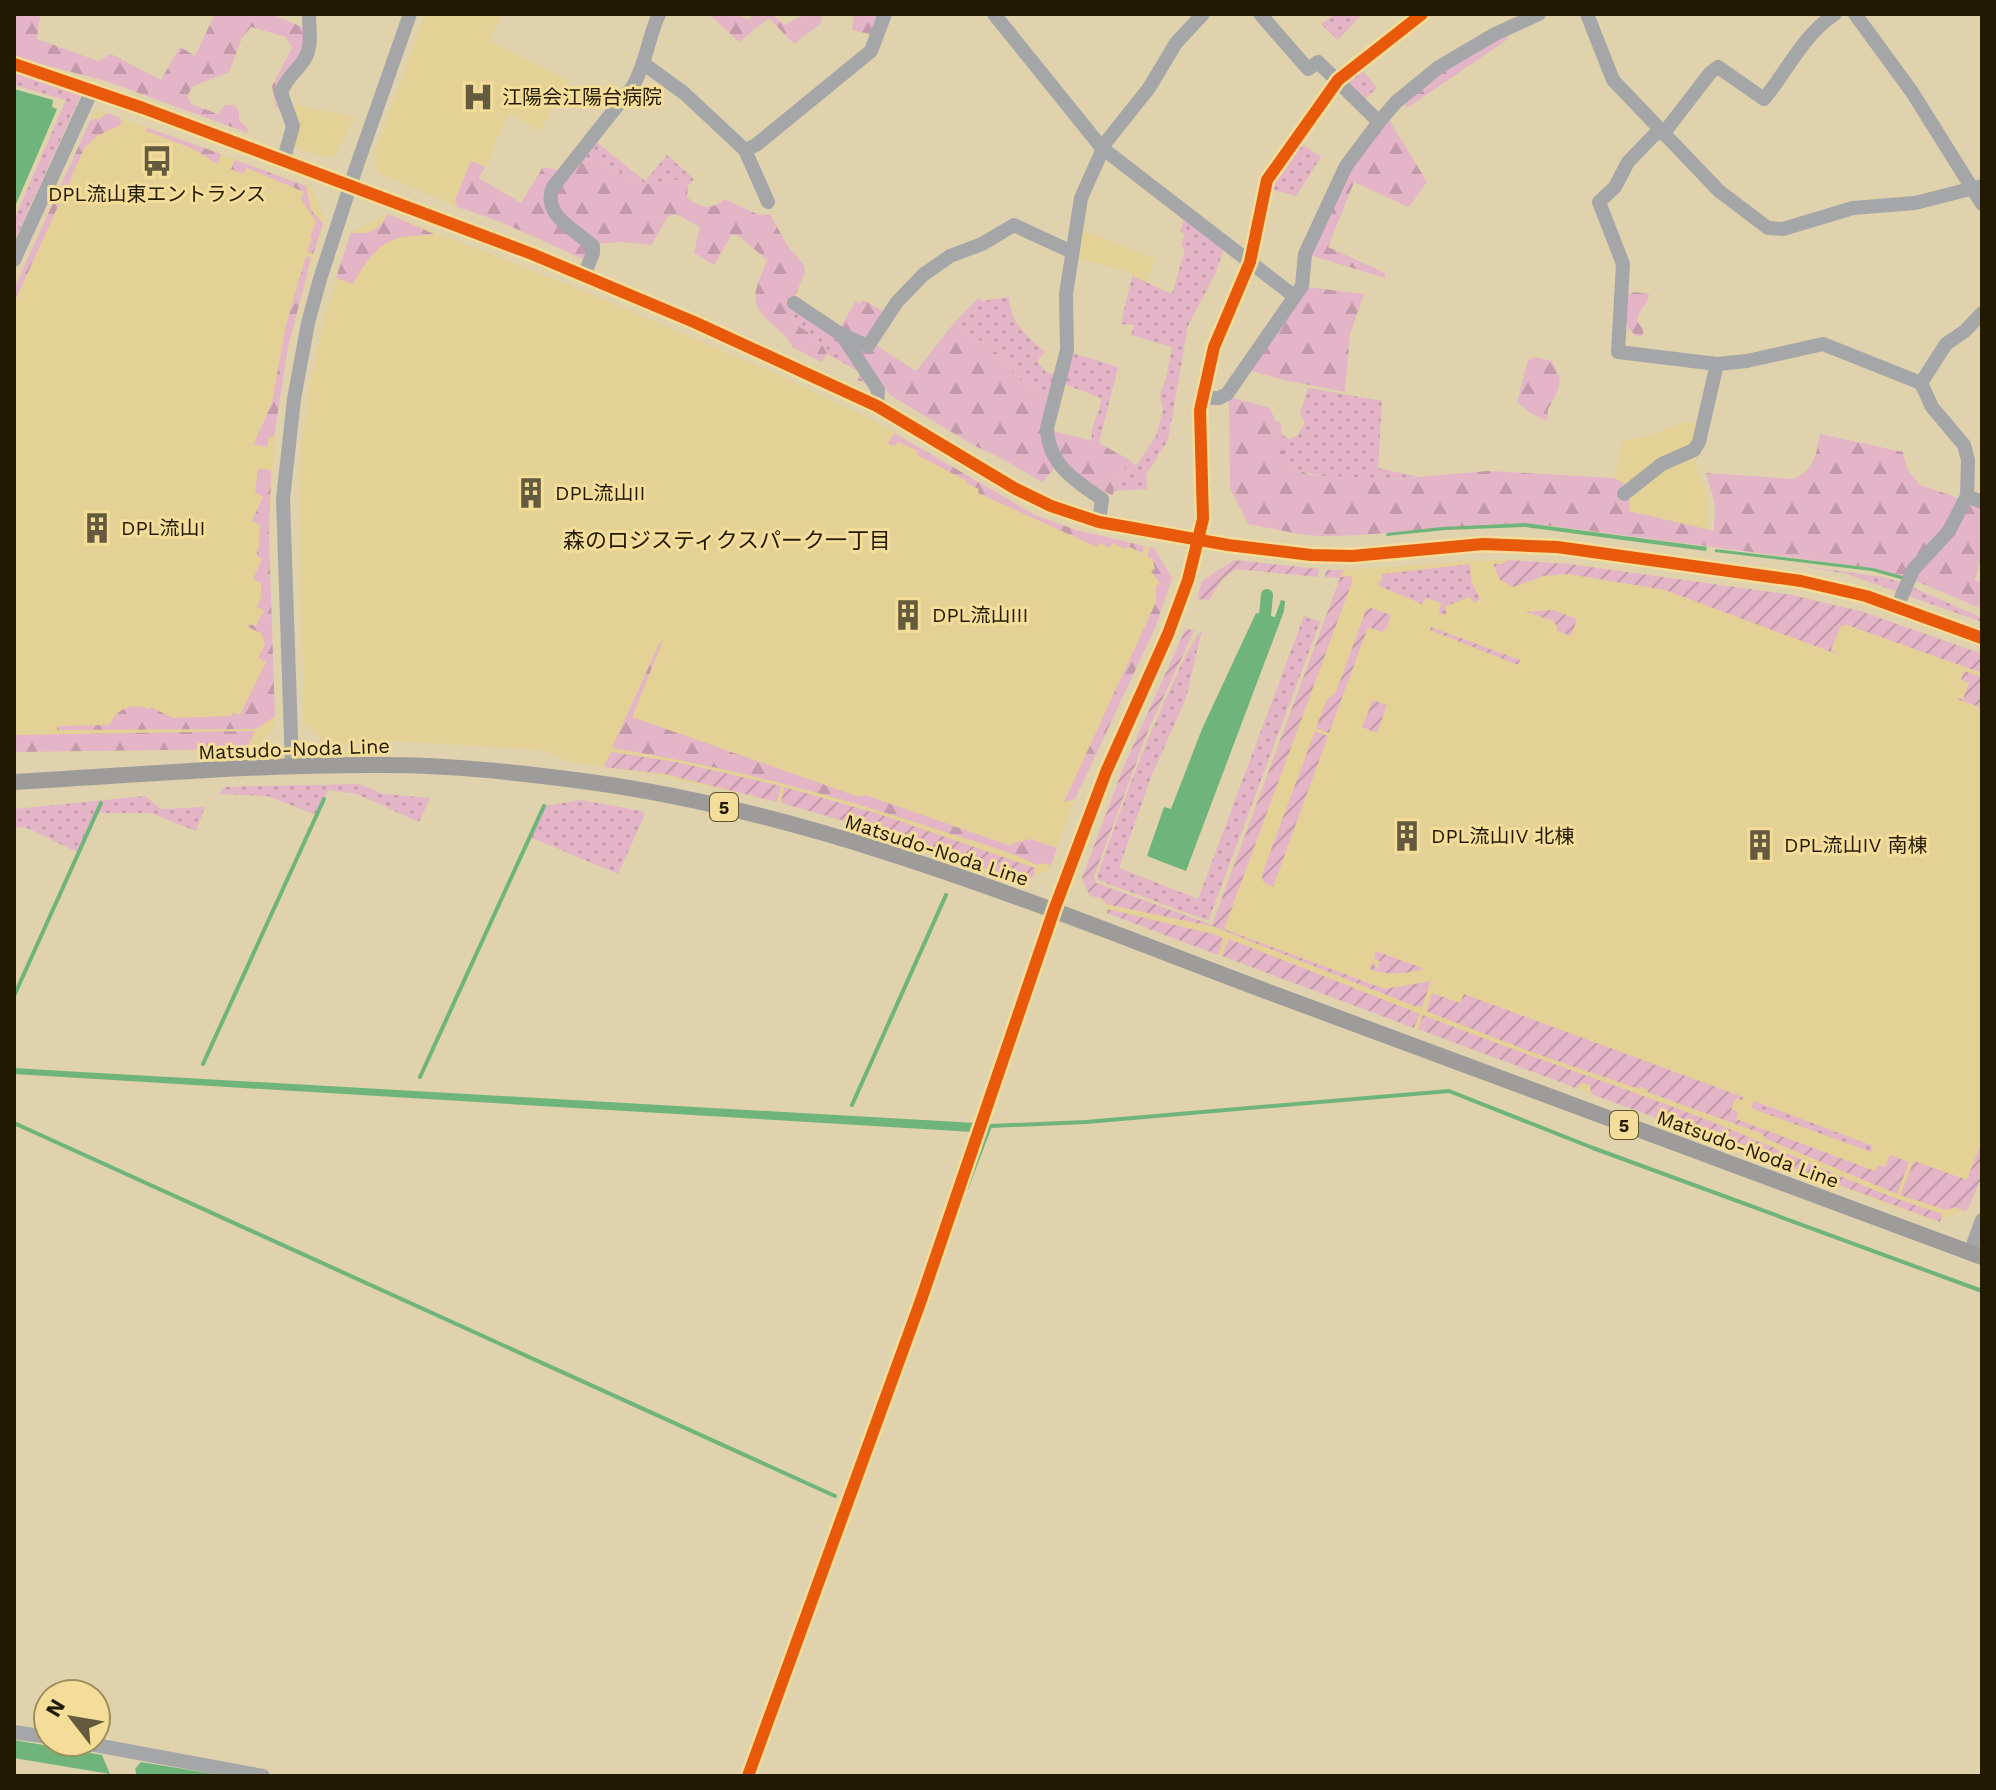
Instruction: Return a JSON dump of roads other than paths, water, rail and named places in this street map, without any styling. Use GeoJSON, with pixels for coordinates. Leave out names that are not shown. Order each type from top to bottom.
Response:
{"type":"FeatureCollection","features":[{"type":"Feature","properties":{"kind":"main road","name":"Matsudo-Noda Line"},"geometry":{"type":"LineString","coordinates":[[14,782],[292,767],[455,767],[581,781],[749,813],[880,849],[1054,910],[1976,1255]]}},
{"type":"Feature","properties":{"kind":"street"},"geometry":{"type":"LineString","coordinates":[[283,162],[293,126],[281,93],[288,77],[306,56],[311,34],[309,14]]}},
{"type":"Feature","properties":{"kind":"street"},"geometry":{"type":"LineString","coordinates":[[292,767],[283,546],[286,458],[308,323],[350,186],[410,14]]}},
{"type":"Feature","properties":{"kind":"street"},"geometry":{"type":"LineString","coordinates":[[584,276],[593,246],[550,208],[548,197],[633,86],[644,64],[659,14]]}},
{"type":"Feature","properties":{"kind":"street"},"geometry":{"type":"LineString","coordinates":[[745,150],[756,145],[871,51],[885,14]]}},
{"type":"Feature","properties":{"kind":"street"},"geometry":{"type":"LineString","coordinates":[[994,14],[1102,148],[1294,296]]}},
{"type":"Feature","properties":{"kind":"street"},"geometry":{"type":"LineString","coordinates":[[1099,522],[1102,499],[1064,471],[1056,461],[1047,428],[1067,350],[1066,294],[1081,198],[1102,148],[1149,88],[1176,43],[1203,14]]}},
{"type":"Feature","properties":{"kind":"street"},"geometry":{"type":"LineString","coordinates":[[1260,14],[1308,69],[1318,62],[1379,122]]}},
{"type":"Feature","properties":{"kind":"street"},"geometry":{"type":"LineString","coordinates":[[748,1776],[920,1303],[1054,910],[1120,738],[1168,634],[1199,540],[1203,519],[1202,398],[1214,347],[1250,262],[1267,180],[1338,80],[1422,14]]}},
{"type":"Feature","properties":{"kind":"street"},"geometry":{"type":"LineString","coordinates":[[1202,398],[1219,398],[1227,394],[1302,286],[1305,254],[1346,166],[1396,102],[1439,67],[1495,34],[1539,14]]}},
{"type":"Feature","properties":{"kind":"street"},"geometry":{"type":"LineString","coordinates":[[1587,14],[1613,80],[1728,199],[1753,219],[1774,230],[1853,208],[1915,203],[1977,188]]}},
{"type":"Feature","properties":{"kind":"street"},"geometry":{"type":"LineString","coordinates":[[1835,14],[1806,39],[1764,99],[1727,70],[1718,67],[1710,73],[1661,132],[1628,162],[1615,187],[1599,202],[1623,264],[1618,352],[1717,364],[1747,361],[1823,344],[1921,383],[1932,407],[1964,445],[1968,460],[1967,496],[1949,531],[1920,561],[1897,607]]}},
{"type":"Feature","properties":{"kind":"street"},"geometry":{"type":"LineString","coordinates":[[1855,14],[1977,188],[1982,204]]}},
{"type":"Feature","properties":{"kind":"street"},"geometry":{"type":"LineString","coordinates":[[14,64],[350,186],[584,276],[729,337],[877,406],[1016,489],[1051,506],[1099,522],[1266,551],[1311,555],[1352,556],[1483,544],[1557,547],[1801,581],[1866,596],[1982,638]]}},
{"type":"Feature","properties":{"kind":"street"},"geometry":{"type":"LineString","coordinates":[[644,64],[684,93],[745,150],[768,202]]}},
{"type":"Feature","properties":{"kind":"street"},"geometry":{"type":"LineString","coordinates":[[14,260],[92,90]]}},
{"type":"Feature","properties":{"kind":"street"},"geometry":{"type":"LineString","coordinates":[[794,303],[842,335],[868,346],[897,302],[923,275],[950,256],[982,244],[1014,225],[1072,252]]}},
{"type":"Feature","properties":{"kind":"street"},"geometry":{"type":"LineString","coordinates":[[1921,383],[1946,344],[1965,331],[1982,313]]}},
{"type":"Feature","properties":{"kind":"street"},"geometry":{"type":"LineString","coordinates":[[842,335],[878,390],[877,406]]}},
{"type":"Feature","properties":{"kind":"street"},"geometry":{"type":"LineString","coordinates":[[1624,494],[1662,464],[1694,450],[1699,442],[1717,364]]}},
{"type":"Feature","properties":{"kind":"street"},"geometry":{"type":"LineString","coordinates":[[1967,496],[1982,502]]}},
{"type":"Feature","properties":{"kind":"street"},"geometry":{"type":"LineString","coordinates":[[1976,1255],[1982,1220]]}},
{"type":"Feature","properties":{"kind":"street"},"geometry":{"type":"LineString","coordinates":[[112,1748],[263,1776]]}},
{"type":"Feature","properties":{"kind":"waterway"},"geometry":{"type":"LineString","coordinates":[[1265,615],[1267,595]]}},
{"type":"Feature","properties":{"kind":"waterway"},"geometry":{"type":"LineString","coordinates":[[203,1064],[324,799]]}},
{"type":"Feature","properties":{"kind":"waterway"},"geometry":{"type":"LineString","coordinates":[[14,996],[101,803]]}},
{"type":"Feature","properties":{"kind":"waterway"},"geometry":{"type":"LineString","coordinates":[[420,1077],[544,806]]}},
{"type":"Feature","properties":{"kind":"waterway"},"geometry":{"type":"LineString","coordinates":[[852,1105],[946,895]]}},
{"type":"Feature","properties":{"kind":"waterway"},"geometry":{"type":"LineString","coordinates":[[966,1189],[990,1126],[1086,1122],[1449,1091],[1593,1148],[1982,1291]]}},
{"type":"Feature","properties":{"kind":"waterway"},"geometry":{"type":"LineString","coordinates":[[14,1123],[835,1496]]}},
{"type":"Feature","properties":{"kind":"place","name":"江陽会江陽台病院"},"geometry":{"type":"Point","coordinates":[478,97]}},
{"type":"Feature","properties":{"kind":"place","name":"DPL流山東エントランス"},"geometry":{"type":"Point","coordinates":[157,161]}},
{"type":"Feature","properties":{"kind":"place","name":"DPL流山II"},"geometry":{"type":"Point","coordinates":[531,493]}},
{"type":"Feature","properties":{"kind":"place","name":"DPL流山I"},"geometry":{"type":"Point","coordinates":[97,528]}},
{"type":"Feature","properties":{"kind":"place","name":"DPL流山III"},"geometry":{"type":"Point","coordinates":[908,615]}},
{"type":"Feature","properties":{"kind":"place","name":"DPL流山IV 北棟"},"geometry":{"type":"Point","coordinates":[1407,836]}},
{"type":"Feature","properties":{"kind":"place","name":"DPL流山IV 南棟"},"geometry":{"type":"Point","coordinates":[1760,845]}},
{"type":"Feature","properties":{"kind":"district","name":"森のロジスティクスパーク一丁目"},"geometry":{"type":"Point","coordinates":[727,540]}}]}
